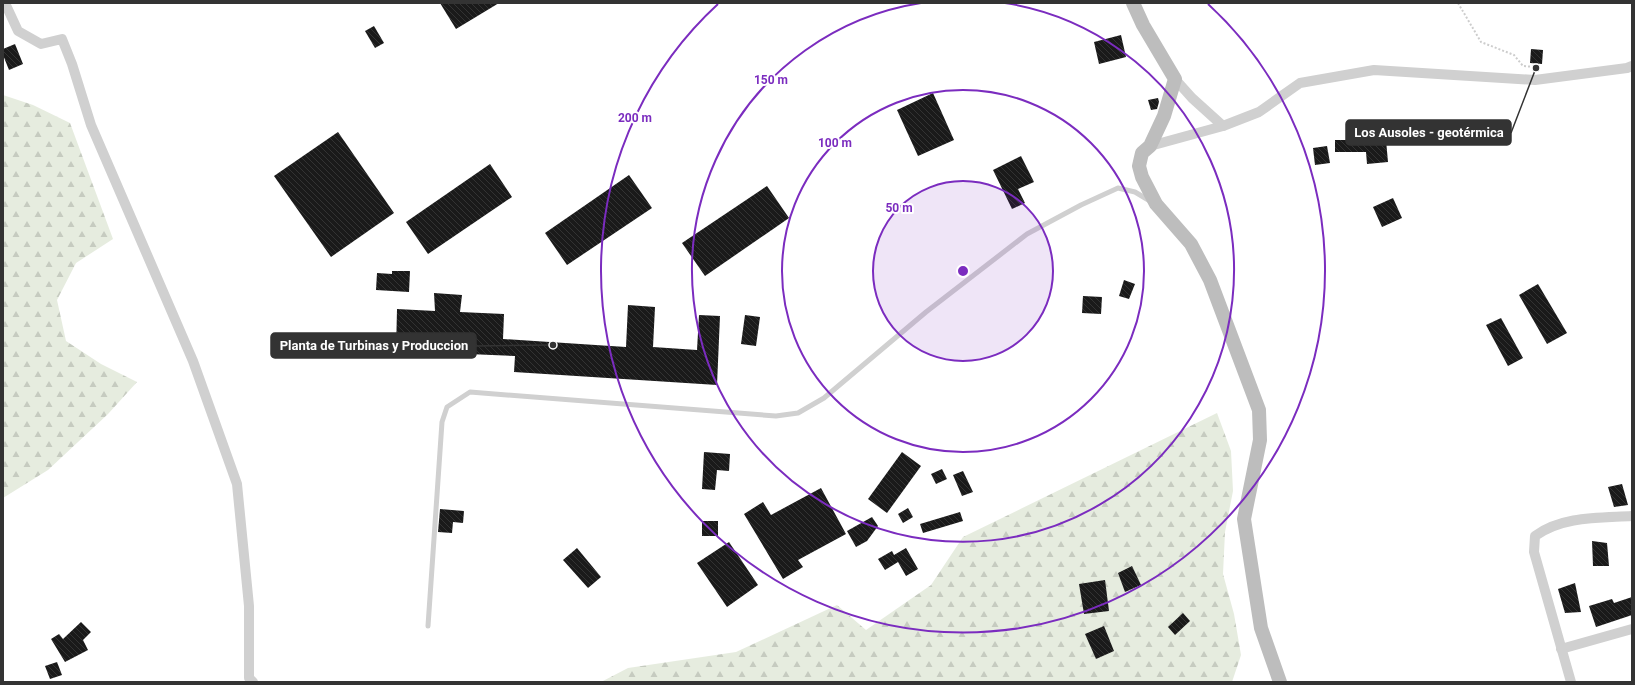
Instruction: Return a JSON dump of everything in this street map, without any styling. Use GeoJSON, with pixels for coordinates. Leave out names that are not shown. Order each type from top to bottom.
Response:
{"type":"FeatureCollection","features":[{"type":"Feature","properties":{"kind":"street"},"geometry":{"type":"LineString","coordinates":[[5,3],[18,31],[41,44],[62,39],[72,64],[91,125],[193,361],[237,484],[249,606],[249,678],[253,682]]}},
{"type":"Feature","properties":{"kind":"street"},"geometry":{"type":"LineString","coordinates":[[1134,3],[1143,25],[1175,79],[1192,98],[1223,126]]}},
{"type":"Feature","properties":{"kind":"street"},"geometry":{"type":"LineString","coordinates":[[1150,146],[1223,126],[1259,112],[1300,83],[1374,70],[1535,80],[1627,68],[1632,66]]}},
{"type":"Feature","properties":{"kind":"street"},"geometry":{"type":"LineString","coordinates":[[1175,79],[1164,116],[1150,146],[1142,154],[1139,166],[1142,177],[1156,204],[1191,244],[1210,280],[1259,410],[1260,440],[1244,519],[1261,628],[1280,682]]}},
{"type":"Feature","properties":{"kind":"street"},"geometry":{"type":"LineString","coordinates":[[1571,682],[1534,552],[1535,536],[1551,527],[1577,520],[1632,516]]}},
{"type":"Feature","properties":{"kind":"street"},"geometry":{"type":"LineString","coordinates":[[1561,649],[1632,630]]}},
{"type":"Feature","properties":{"kind":"lane"},"geometry":{"type":"LineString","coordinates":[[428,626],[442,422],[447,407],[470,392],[769,416],[798,413],[824,398],[926,312],[1027,234],[1081,205],[1118,188],[1135,192],[1156,204]]}},
{"type":"Feature","properties":{"kind":"path"},"geometry":{"type":"LineString","coordinates":[[1458,3],[1481,42],[1514,55],[1523,66],[1536,67],[1535,80]]}},
{"type":"Feature","properties":{"kind":"green space"},"geometry":{"type":"Polygon","coordinates":[[[3,95],[33,105],[70,123],[113,239],[76,263],[57,300],[66,341],[101,364],[137,382],[108,414],[48,470],[3,498],[3,95]]]}},
{"type":"Feature","properties":{"kind":"green space"},"geometry":{"type":"Polygon","coordinates":[[[1217,413],[1231,451],[1233,491],[1225,532],[1223,574],[1234,614],[1241,655],[1232,682],[601,682],[628,668],[736,652],[837,605],[866,630],[931,585],[963,537],[1217,413]]]}},
{"type":"Feature","properties":{"kind":"building"},"geometry":{"type":"Polygon","coordinates":[[[440,3],[499,3],[456,29],[440,3]]]}},
{"type":"Feature","properties":{"kind":"building"},"geometry":{"type":"Polygon","coordinates":[[[374,26],[384,43],[375,48],[365,31],[374,26]]]}},
{"type":"Feature","properties":{"kind":"building"},"geometry":{"type":"Polygon","coordinates":[[[1121,35],[1126,57],[1099,64],[1094,42],[1121,35]]]}},
{"type":"Feature","properties":{"kind":"building"},"geometry":{"type":"Polygon","coordinates":[[[15,44],[23,64],[9,70],[3,55],[3,49],[15,44]]]}},
{"type":"Feature","properties":{"kind":"building"},"geometry":{"type":"Polygon","coordinates":[[[1531,49],[1543,50],[1542,64],[1530,63],[1531,49]]]}},
{"type":"Feature","properties":{"kind":"building"},"geometry":{"type":"Polygon","coordinates":[[[933,93],[954,140],[918,156],[897,110],[933,93]]]}},
{"type":"Feature","properties":{"kind":"building"},"geometry":{"type":"Polygon","coordinates":[[[1158,98],[1159,102],[1157,109],[1151,110],[1148,100],[1158,98]]]}},
{"type":"Feature","properties":{"kind":"building"},"geometry":{"type":"Polygon","coordinates":[[[1385,129],[1388,162],[1367,164],[1366,152],[1335,152],[1335,140],[1365,140],[1364,131],[1385,129]]]}},
{"type":"Feature","properties":{"kind":"building"},"geometry":{"type":"Polygon","coordinates":[[[338,132],[394,213],[331,257],[274,176],[338,132]]]}},
{"type":"Feature","properties":{"kind":"building"},"geometry":{"type":"Polygon","coordinates":[[[1327,146],[1330,163],[1315,165],[1313,148],[1327,146]]]}},
{"type":"Feature","properties":{"kind":"building"},"geometry":{"type":"Polygon","coordinates":[[[1021,156],[1034,182],[1018,189],[1025,203],[1012,209],[993,170],[1021,156]]]}},
{"type":"Feature","properties":{"kind":"building"},"geometry":{"type":"Polygon","coordinates":[[[490,164],[512,197],[428,254],[406,222],[490,164]]]}},
{"type":"Feature","properties":{"kind":"building"},"geometry":{"type":"Polygon","coordinates":[[[629,175],[652,208],[567,265],[545,233],[629,175]]]}},
{"type":"Feature","properties":{"kind":"building"},"geometry":{"type":"Polygon","coordinates":[[[767,186],[789,218],[705,276],[682,243],[767,186]]]}},
{"type":"Feature","properties":{"kind":"building"},"geometry":{"type":"Polygon","coordinates":[[[1393,198],[1402,218],[1382,227],[1373,207],[1393,198]]]}},
{"type":"Feature","properties":{"kind":"building"},"geometry":{"type":"Polygon","coordinates":[[[392,271],[410,271],[409,292],[376,290],[377,273],[392,274],[392,271]]]}},
{"type":"Feature","properties":{"kind":"building"},"geometry":{"type":"Polygon","coordinates":[[[1124,280],[1135,284],[1129,299],[1119,296],[1124,280]]]}},
{"type":"Feature","properties":{"kind":"building"},"geometry":{"type":"Polygon","coordinates":[[[1538,284],[1567,333],[1547,344],[1519,295],[1538,284]]]}},
{"type":"Feature","properties":{"kind":"building"},"geometry":{"type":"Polygon","coordinates":[[[434,293],[462,295],[460,312],[504,314],[503,339],[626,347],[628,305],[655,307],[653,347],[697,350],[699,315],[720,316],[717,385],[514,372],[515,356],[396,351],[397,309],[435,311],[434,293]]]}},
{"type":"Feature","properties":{"kind":"building"},"geometry":{"type":"Polygon","coordinates":[[[1083,296],[1102,297],[1101,314],[1082,313],[1083,296]]]}},
{"type":"Feature","properties":{"kind":"building"},"geometry":{"type":"Polygon","coordinates":[[[745,315],[760,317],[756,346],[741,344],[745,315]]]}},
{"type":"Feature","properties":{"kind":"building"},"geometry":{"type":"Polygon","coordinates":[[[1501,318],[1523,358],[1508,366],[1486,325],[1501,318]]]}},
{"type":"Feature","properties":{"kind":"building"},"geometry":{"type":"Polygon","coordinates":[[[704,452],[730,454],[729,471],[717,470],[715,490],[702,489],[704,452]]]}},
{"type":"Feature","properties":{"kind":"building"},"geometry":{"type":"Polygon","coordinates":[[[902,452],[921,466],[887,513],[868,499],[902,452]]]}},
{"type":"Feature","properties":{"kind":"building"},"geometry":{"type":"Polygon","coordinates":[[[942,469],[947,479],[936,484],[931,474],[942,469]]]}},
{"type":"Feature","properties":{"kind":"building"},"geometry":{"type":"Polygon","coordinates":[[[963,471],[973,492],[962,496],[953,475],[963,471]]]}},
{"type":"Feature","properties":{"kind":"building"},"geometry":{"type":"Polygon","coordinates":[[[1622,484],[1628,505],[1614,507],[1608,487],[1622,484]]]}},
{"type":"Feature","properties":{"kind":"building"},"geometry":{"type":"Polygon","coordinates":[[[821,488],[846,534],[798,560],[803,567],[783,579],[744,514],[763,502],[771,515],[821,488]]]}},
{"type":"Feature","properties":{"kind":"building"},"geometry":{"type":"Polygon","coordinates":[[[908,508],[913,517],[903,523],[898,514],[908,508]]]}},
{"type":"Feature","properties":{"kind":"building"},"geometry":{"type":"Polygon","coordinates":[[[440,509],[464,511],[463,523],[453,522],[452,533],[438,532],[440,509]]]}},
{"type":"Feature","properties":{"kind":"building"},"geometry":{"type":"Polygon","coordinates":[[[960,512],[963,521],[923,533],[920,524],[960,512]]]}},
{"type":"Feature","properties":{"kind":"building"},"geometry":{"type":"Polygon","coordinates":[[[872,517],[878,526],[867,541],[856,547],[847,531],[872,517]]]}},
{"type":"Feature","properties":{"kind":"building"},"geometry":{"type":"Polygon","coordinates":[[[702,521],[718,521],[718,536],[702,536],[702,521]]]}},
{"type":"Feature","properties":{"kind":"building"},"geometry":{"type":"Polygon","coordinates":[[[1592,541],[1607,543],[1609,566],[1593,566],[1592,541]]]}},
{"type":"Feature","properties":{"kind":"building"},"geometry":{"type":"Polygon","coordinates":[[[729,542],[758,585],[727,607],[697,563],[729,542]]]}},
{"type":"Feature","properties":{"kind":"building"},"geometry":{"type":"Polygon","coordinates":[[[577,548],[601,577],[588,588],[563,560],[577,548]]]}},
{"type":"Feature","properties":{"kind":"building"},"geometry":{"type":"Polygon","coordinates":[[[906,548],[918,569],[906,576],[898,562],[885,570],[878,559],[892,551],[894,555],[906,548]]]}},
{"type":"Feature","properties":{"kind":"building"},"geometry":{"type":"Polygon","coordinates":[[[1132,566],[1141,585],[1125,592],[1118,573],[1132,566]]]}},
{"type":"Feature","properties":{"kind":"building"},"geometry":{"type":"Polygon","coordinates":[[[1105,580],[1109,611],[1084,614],[1079,584],[1105,580]]]}},
{"type":"Feature","properties":{"kind":"building"},"geometry":{"type":"Polygon","coordinates":[[[1575,583],[1581,612],[1565,613],[1558,589],[1575,583]]]}},
{"type":"Feature","properties":{"kind":"building"},"geometry":{"type":"Polygon","coordinates":[[[1632,597],[1632,615],[1596,627],[1589,606],[1612,599],[1614,603],[1632,597]]]}},
{"type":"Feature","properties":{"kind":"building"},"geometry":{"type":"Polygon","coordinates":[[[1183,613],[1190,621],[1175,635],[1168,627],[1183,613]]]}},
{"type":"Feature","properties":{"kind":"building"},"geometry":{"type":"Polygon","coordinates":[[[81,622],[91,632],[83,640],[88,650],[65,662],[51,639],[59,634],[63,639],[81,622]]]}},
{"type":"Feature","properties":{"kind":"building"},"geometry":{"type":"Polygon","coordinates":[[[1104,626],[1114,651],[1096,659],[1085,634],[1104,626]]]}},
{"type":"Feature","properties":{"kind":"building"},"geometry":{"type":"Polygon","coordinates":[[[57,662],[62,675],[50,679],[45,666],[57,662]]]}},
{"type":"Feature","properties":{"kind":"place","name":"Los Ausoles - geotérmica"},"geometry":{"type":"Point","coordinates":[1536,68]}},
{"type":"Feature","properties":{"kind":"place","name":"Planta de Turbinas y Produccion"},"geometry":{"type":"Point","coordinates":[553,345]}}]}
